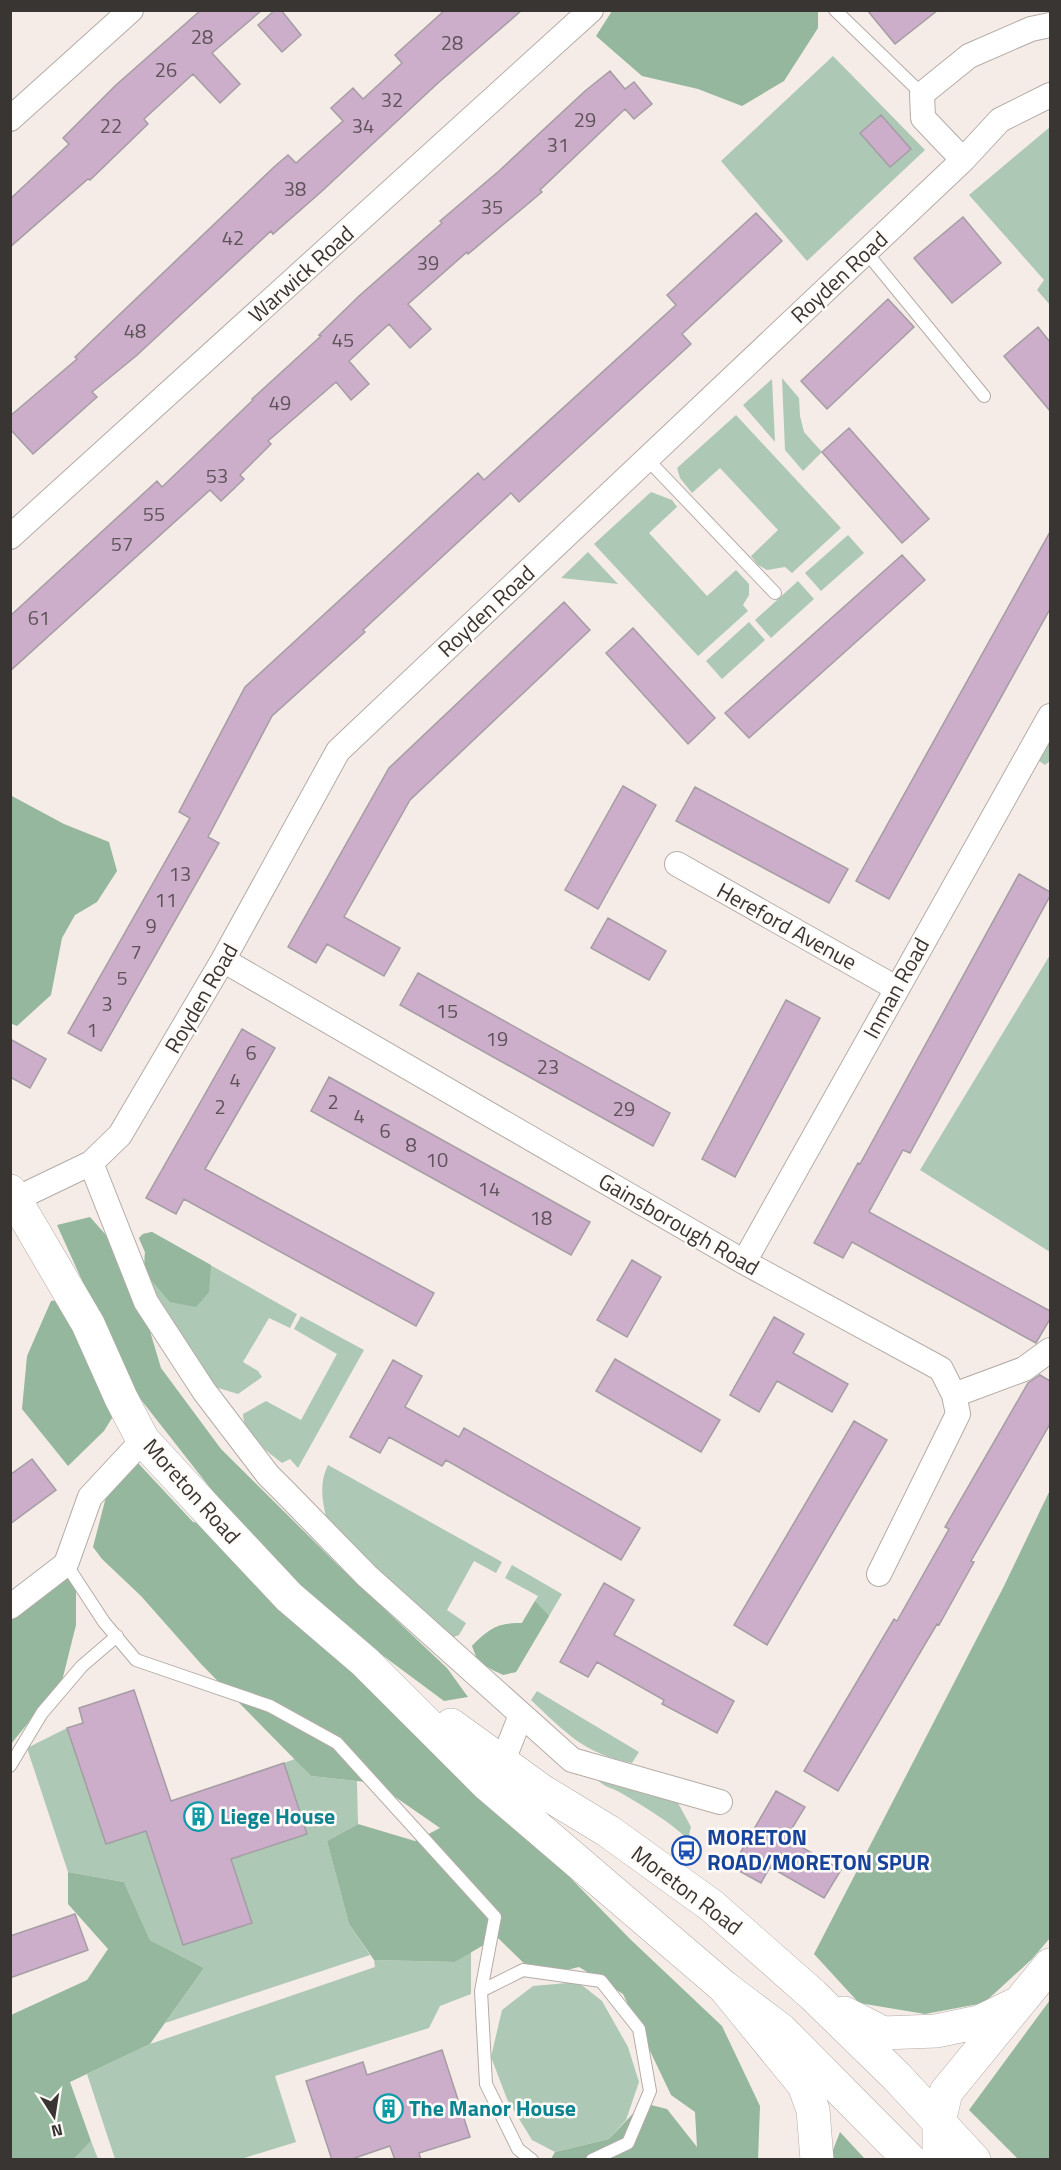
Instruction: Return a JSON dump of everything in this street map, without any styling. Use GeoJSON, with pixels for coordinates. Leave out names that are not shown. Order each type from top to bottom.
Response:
{"type":"FeatureCollection","features":[{"type":"Feature","properties":{"kind":"main road","name":"Moreton Road"},"geometry":{"type":"LineString","coordinates":[[14,1195],[88,1324],[121,1398],[143,1440],[289,1597],[365,1662],[502,1763],[542,1791],[608,1831],[712,1906],[819,2000],[897,2077],[974,2160]]}},
{"type":"Feature","properties":{"kind":"main road","name":"Moreton Road"},"geometry":{"type":"LineString","coordinates":[[365,1662],[488,1785],[724,1987],[781,2030],[910,2160]]}},
{"type":"Feature","properties":{"kind":"main road"},"geometry":{"type":"LineString","coordinates":[[939,2160],[939,2122],[946,2092],[1050,1965]]}},
{"type":"Feature","properties":{"kind":"main road"},"geometry":{"type":"LineString","coordinates":[[724,1987],[804,2085],[813,2110],[818,2160]]}},
{"type":"Feature","properties":{"kind":"main road"},"geometry":{"type":"LineString","coordinates":[[819,2000],[883,2033],[936,2031],[979,2022],[1018,2003]]}},
{"type":"Feature","properties":{"kind":"street"},"geometry":{"type":"LineString","coordinates":[[10,119],[131,10]]}},
{"type":"Feature","properties":{"kind":"street","name":"Warwick Road"},"geometry":{"type":"LineString","coordinates":[[10,537],[591,10]]}},
{"type":"Feature","properties":{"kind":"street"},"geometry":{"type":"LineString","coordinates":[[963,160],[923,118],[922,94],[969,56],[1031,29],[1050,26]]}},
{"type":"Feature","properties":{"kind":"street","name":"Royden Road"},"geometry":{"type":"LineString","coordinates":[[14,1195],[91,1162],[120,1135],[223,960],[338,752],[963,160],[1000,120],[1050,95]]}},
{"type":"Feature","properties":{"kind":"street","name":"Inman Road"},"geometry":{"type":"LineString","coordinates":[[744,1262],[1050,716]]}},
{"type":"Feature","properties":{"kind":"street","name":"Hereford Avenue"},"geometry":{"type":"LineString","coordinates":[[677,864],[896,988]]}},
{"type":"Feature","properties":{"kind":"street","name":"Gainsborough Road"},"geometry":{"type":"LineString","coordinates":[[223,960],[744,1262],[941,1369],[954,1395],[958,1414],[879,1574]]}},
{"type":"Feature","properties":{"kind":"street"},"geometry":{"type":"LineString","coordinates":[[91,1162],[146,1302],[204,1391],[268,1475],[367,1576],[572,1760],[720,1802]]}},
{"type":"Feature","properties":{"kind":"street"},"geometry":{"type":"LineString","coordinates":[[954,1395],[1024,1369],[1050,1350]]}},
{"type":"Feature","properties":{"kind":"street"},"geometry":{"type":"LineString","coordinates":[[10,1606],[66,1564],[90,1497],[143,1440]]}},
{"type":"Feature","properties":{"kind":"street"},"geometry":{"type":"LineString","coordinates":[[502,1763],[521,1715]]}},
{"type":"Feature","properties":{"kind":"lane"},"geometry":{"type":"LineString","coordinates":[[835,10],[922,94]]}},
{"type":"Feature","properties":{"kind":"lane"},"geometry":{"type":"LineString","coordinates":[[866,252],[984,396]]}},
{"type":"Feature","properties":{"kind":"lane"},"geometry":{"type":"LineString","coordinates":[[647,459],[775,593]]}},
{"type":"Feature","properties":{"kind":"lane"},"geometry":{"type":"LineString","coordinates":[[66,1564],[104,1622],[136,1660],[270,1706],[337,1743],[495,1917],[481,1991],[486,2084],[519,2149],[532,2160]]}},
{"type":"Feature","properties":{"kind":"lane"},"geometry":{"type":"LineString","coordinates":[[10,1766],[42,1713],[82,1666],[117,1636]]}},
{"type":"Feature","properties":{"kind":"lane"},"geometry":{"type":"LineString","coordinates":[[481,1991],[523,1970],[602,1981],[639,2029],[650,2091],[628,2143],[592,2160]]}},
{"type":"Feature","properties":{"kind":"green space"},"geometry":{"type":"Polygon","coordinates":[[[612,11],[818,11],[818,28],[784,81],[742,106],[698,89],[642,76],[596,36],[612,11]]]}},
{"type":"Feature","properties":{"kind":"green space"},"geometry":{"type":"Polygon","coordinates":[[[833,56],[925,150],[807,261],[721,161],[833,56]]]}},
{"type":"Feature","properties":{"kind":"green space"},"geometry":{"type":"Polygon","coordinates":[[[1050,127],[1050,305],[1037,290],[1044,280],[969,195],[1050,127]]]}},
{"type":"Feature","properties":{"kind":"green space"},"geometry":{"type":"Polygon","coordinates":[[[782,378],[799,398],[804,432],[822,452],[803,471],[785,450],[782,378]]]}},
{"type":"Feature","properties":{"kind":"green space"},"geometry":{"type":"Polygon","coordinates":[[[772,379],[775,442],[743,405],[772,379]]]}},
{"type":"Feature","properties":{"kind":"green space"},"geometry":{"type":"Polygon","coordinates":[[[736,415],[841,528],[792,573],[785,567],[767,570],[758,565],[751,556],[778,530],[720,468],[692,493],[680,478],[677,468],[736,415]]]}},
{"type":"Feature","properties":{"kind":"green space"},"geometry":{"type":"Polygon","coordinates":[[[651,492],[672,500],[677,507],[649,533],[707,596],[736,570],[749,584],[749,595],[743,605],[748,611],[698,656],[594,544],[651,492]]]}},
{"type":"Feature","properties":{"kind":"green space"},"geometry":{"type":"Polygon","coordinates":[[[848,535],[864,553],[821,591],[805,573],[848,535]]]}},
{"type":"Feature","properties":{"kind":"green space"},"geometry":{"type":"Polygon","coordinates":[[[588,552],[618,584],[561,578],[588,552]]]}},
{"type":"Feature","properties":{"kind":"green space"},"geometry":{"type":"Polygon","coordinates":[[[798,581],[814,599],[771,638],[755,620],[798,581]]]}},
{"type":"Feature","properties":{"kind":"green space"},"geometry":{"type":"Polygon","coordinates":[[[749,622],[765,640],[722,679],[706,661],[749,622]]]}},
{"type":"Feature","properties":{"kind":"green space"},"geometry":{"type":"Polygon","coordinates":[[[1050,741],[1050,761],[1045,765],[1039,761],[1050,741]]]}},
{"type":"Feature","properties":{"kind":"green space"},"geometry":{"type":"Polygon","coordinates":[[[10,795],[64,824],[109,842],[117,871],[97,902],[75,915],[62,938],[51,995],[17,1026],[10,1023],[10,795]]]}},
{"type":"Feature","properties":{"kind":"green space"},"geometry":{"type":"Polygon","coordinates":[[[1050,955],[1050,1252],[920,1170],[1050,955]]]}},
{"type":"Feature","properties":{"kind":"green space"},"geometry":{"type":"Polygon","coordinates":[[[90,1217],[129,1261],[161,1368],[221,1449],[338,1565],[447,1668],[468,1697],[444,1701],[378,1652],[347,1663],[511,1817],[630,1939],[722,2026],[760,2106],[758,2159],[551,2159],[555,2152],[609,2139],[643,2103],[667,2109],[697,2147],[695,2112],[671,2095],[623,1994],[579,1967],[538,1977],[497,1937],[455,1962],[374,1960],[349,1924],[327,1841],[358,1824],[415,1841],[440,1828],[375,1783],[311,1776],[202,1665],[141,1596],[102,1559],[93,1547],[107,1493],[138,1463],[193,1522],[204,1524],[218,1498],[131,1387],[104,1431],[68,1466],[22,1409],[27,1356],[51,1301],[89,1296],[57,1225],[90,1217]]]}},
{"type":"Feature","properties":{"kind":"green space"},"geometry":{"type":"Polygon","coordinates":[[[152,1232],[297,1314],[290,1328],[269,1318],[243,1362],[258,1371],[262,1377],[238,1394],[215,1387],[209,1380],[148,1281],[144,1272],[145,1252],[139,1238],[143,1234],[152,1232]]]}},
{"type":"Feature","properties":{"kind":"green space"},"geometry":{"type":"Polygon","coordinates":[[[152,1232],[211,1265],[209,1292],[196,1307],[170,1302],[144,1272],[145,1252],[139,1238],[143,1234],[152,1232]]]}},
{"type":"Feature","properties":{"kind":"green space"},"geometry":{"type":"Polygon","coordinates":[[[301,1316],[364,1350],[298,1468],[290,1459],[282,1463],[256,1442],[247,1429],[243,1414],[266,1401],[301,1420],[337,1354],[294,1329],[301,1316]]]}},
{"type":"Feature","properties":{"kind":"green space"},"geometry":{"type":"Polygon","coordinates":[[[328,1465],[502,1562],[496,1573],[474,1561],[447,1610],[466,1623],[459,1635],[451,1638],[328,1525],[322,1487],[328,1465]]]}},
{"type":"Feature","properties":{"kind":"green space"},"geometry":{"type":"Polygon","coordinates":[[[1050,1490],[1050,1938],[1032,1959],[984,2003],[925,2014],[859,2003],[814,1954],[1004,1586],[1050,1490]]]}},
{"type":"Feature","properties":{"kind":"green space"},"geometry":{"type":"Polygon","coordinates":[[[512,1565],[562,1594],[516,1672],[500,1673],[490,1668],[472,1646],[494,1628],[506,1624],[522,1623],[538,1596],[505,1578],[512,1565]]]}},
{"type":"Feature","properties":{"kind":"green space"},"geometry":{"type":"Polygon","coordinates":[[[65,1574],[76,1589],[76,1625],[62,1681],[11,1744],[11,1618],[65,1574]]]}},
{"type":"Feature","properties":{"kind":"green space"},"geometry":{"type":"Polygon","coordinates":[[[535,1601],[549,1616],[516,1672],[503,1675],[478,1662],[472,1646],[494,1628],[506,1624],[522,1623],[535,1601]]]}},
{"type":"Feature","properties":{"kind":"green space"},"geometry":{"type":"Polygon","coordinates":[[[537,1691],[639,1752],[632,1763],[601,1754],[576,1740],[531,1700],[537,1691]]]}},
{"type":"Feature","properties":{"kind":"green space"},"geometry":{"type":"Polygon","coordinates":[[[67,1728],[106,1844],[146,1831],[184,1945],[252,1923],[227,1845],[238,1842],[242,1856],[307,1834],[284,1763],[295,1759],[311,1776],[357,1781],[358,1824],[327,1841],[349,1924],[370,1955],[165,2023],[204,1968],[150,1940],[124,1882],[68,1872],[27,1748],[67,1728]]]}},
{"type":"Feature","properties":{"kind":"green space"},"geometry":{"type":"Polygon","coordinates":[[[597,1779],[666,1796],[678,1803],[691,1827],[688,1839],[656,1814],[597,1779]]]}},
{"type":"Feature","properties":{"kind":"green space"},"geometry":{"type":"Polygon","coordinates":[[[68,1872],[124,1882],[150,1940],[204,1968],[150,2044],[70,2082],[91,2141],[74,2159],[11,2159],[11,2015],[87,1980],[108,1949],[68,1904],[68,1872]]]}},
{"type":"Feature","properties":{"kind":"green space"},"geometry":{"type":"Polygon","coordinates":[[[471,1952],[471,1994],[440,2006],[429,2028],[275,2076],[296,2142],[241,2159],[115,2159],[87,2074],[150,2044],[375,1967],[374,1960],[455,1962],[471,1952]]]}},
{"type":"Feature","properties":{"kind":"green space"},"geometry":{"type":"Polygon","coordinates":[[[578,1982],[602,2001],[628,2047],[639,2082],[626,2120],[609,2139],[555,2152],[532,2140],[507,2099],[491,2057],[502,2010],[533,1986],[578,1982]]]}},
{"type":"Feature","properties":{"kind":"green space"},"geometry":{"type":"Polygon","coordinates":[[[1050,2000],[1050,2159],[1018,2159],[969,2110],[1050,2000]]]}},
{"type":"Feature","properties":{"kind":"green space"},"geometry":{"type":"Polygon","coordinates":[[[840,2132],[865,2159],[829,2160],[840,2132]]]}},
{"type":"Feature","properties":{"kind":"green space"},"geometry":{"type":"Polygon","coordinates":[[[91,2141],[98,2159],[74,2159],[91,2141]]]}},
{"type":"Feature","properties":{"kind":"building"},"geometry":{"type":"Polygon","coordinates":[[[201,10],[262,10],[212,53],[240,84],[220,103],[193,74],[144,119],[148,124],[90,180],[88,179],[10,247],[10,199],[69,144],[63,138],[116,85],[201,10]]]}},
{"type":"Feature","properties":{"kind":"building"},"geometry":{"type":"Polygon","coordinates":[[[275,10],[281,10],[301,35],[282,52],[258,25],[275,10]]]}},
{"type":"Feature","properties":{"kind":"building"},"geometry":{"type":"Polygon","coordinates":[[[445,10],[522,10],[438,83],[321,192],[273,234],[271,231],[136,356],[92,392],[97,397],[33,454],[10,429],[10,416],[77,359],[75,357],[274,167],[288,155],[296,163],[343,121],[331,108],[353,88],[363,99],[402,63],[395,55],[445,10]]]}},
{"type":"Feature","properties":{"kind":"building"},"geometry":{"type":"Polygon","coordinates":[[[867,10],[938,10],[895,44],[867,10]]]}},
{"type":"Feature","properties":{"kind":"building"},"geometry":{"type":"Polygon","coordinates":[[[610,71],[625,89],[634,82],[652,104],[634,119],[625,109],[540,190],[542,192],[468,254],[467,252],[408,304],[431,329],[410,348],[389,324],[349,361],[369,384],[351,400],[336,382],[268,441],[271,444],[240,475],[244,479],[221,501],[210,490],[10,671],[10,616],[157,481],[162,487],[252,399],[321,336],[319,335],[359,296],[610,71]]]}},
{"type":"Feature","properties":{"kind":"building"},"geometry":{"type":"Polygon","coordinates":[[[881,115],[911,149],[890,167],[860,133],[881,115]]]}},
{"type":"Feature","properties":{"kind":"building"},"geometry":{"type":"Polygon","coordinates":[[[756,213],[782,241],[682,334],[691,344],[519,502],[511,493],[363,630],[365,632],[272,716],[208,837],[219,843],[101,1051],[68,1033],[190,818],[179,812],[245,687],[478,473],[484,480],[676,305],[667,295],[756,213]]]}},
{"type":"Feature","properties":{"kind":"building"},"geometry":{"type":"Polygon","coordinates":[[[963,217],[1001,263],[952,303],[914,258],[963,217]]]}},
{"type":"Feature","properties":{"kind":"building"},"geometry":{"type":"Polygon","coordinates":[[[888,299],[914,327],[827,409],[801,381],[888,299]]]}},
{"type":"Feature","properties":{"kind":"building"},"geometry":{"type":"Polygon","coordinates":[[[1038,327],[1050,342],[1050,411],[1004,356],[1038,327]]]}},
{"type":"Feature","properties":{"kind":"building"},"geometry":{"type":"Polygon","coordinates":[[[849,428],[929,519],[902,543],[822,452],[849,428]]]}},
{"type":"Feature","properties":{"kind":"building"},"geometry":{"type":"Polygon","coordinates":[[[1050,532],[1050,609],[889,899],[856,881],[1050,532]]]}},
{"type":"Feature","properties":{"kind":"building"},"geometry":{"type":"Polygon","coordinates":[[[902,555],[925,580],[749,738],[725,713],[902,555]]]}},
{"type":"Feature","properties":{"kind":"building"},"geometry":{"type":"Polygon","coordinates":[[[564,602],[590,630],[410,800],[344,917],[400,948],[384,976],[327,944],[316,963],[288,947],[389,768],[564,602]]]}},
{"type":"Feature","properties":{"kind":"building"},"geometry":{"type":"Polygon","coordinates":[[[633,628],[715,718],[688,744],[606,653],[633,628]]]}},
{"type":"Feature","properties":{"kind":"building"},"geometry":{"type":"Polygon","coordinates":[[[623,786],[656,805],[598,909],[565,890],[623,786]]]}},
{"type":"Feature","properties":{"kind":"building"},"geometry":{"type":"Polygon","coordinates":[[[695,787],[848,869],[829,903],[676,821],[695,787]]]}},
{"type":"Feature","properties":{"kind":"building"},"geometry":{"type":"Polygon","coordinates":[[[1019,874],[1050,892],[1050,896],[910,1153],[903,1150],[869,1212],[1050,1311],[1050,1319],[1036,1343],[852,1242],[843,1258],[814,1243],[858,1163],[860,1164],[1019,874]]]}},
{"type":"Feature","properties":{"kind":"building"},"geometry":{"type":"Polygon","coordinates":[[[608,918],[666,951],[649,980],[591,948],[608,918]]]}},
{"type":"Feature","properties":{"kind":"building"},"geometry":{"type":"Polygon","coordinates":[[[418,973],[670,1113],[653,1146],[400,1005],[418,973]]]}},
{"type":"Feature","properties":{"kind":"building"},"geometry":{"type":"Polygon","coordinates":[[[786,1000],[820,1018],[735,1177],[702,1159],[786,1000]]]}},
{"type":"Feature","properties":{"kind":"building"},"geometry":{"type":"Polygon","coordinates":[[[242,1029],[275,1048],[205,1169],[434,1293],[416,1326],[184,1199],[176,1214],[146,1198],[242,1029]]]}},
{"type":"Feature","properties":{"kind":"building"},"geometry":{"type":"Polygon","coordinates":[[[10,1039],[46,1059],[30,1088],[10,1077],[10,1039]]]}},
{"type":"Feature","properties":{"kind":"building"},"geometry":{"type":"Polygon","coordinates":[[[329,1077],[590,1222],[571,1255],[311,1111],[329,1077]]]}},
{"type":"Feature","properties":{"kind":"building"},"geometry":{"type":"Polygon","coordinates":[[[632,1260],[661,1277],[627,1337],[597,1320],[632,1260]]]}},
{"type":"Feature","properties":{"kind":"building"},"geometry":{"type":"Polygon","coordinates":[[[774,1317],[804,1334],[793,1353],[848,1384],[832,1412],[777,1381],[759,1412],[730,1395],[774,1317]]]}},
{"type":"Feature","properties":{"kind":"building"},"geometry":{"type":"Polygon","coordinates":[[[615,1359],[720,1420],[701,1452],[596,1391],[615,1359]]]}},
{"type":"Feature","properties":{"kind":"building"},"geometry":{"type":"Polygon","coordinates":[[[393,1360],[422,1376],[405,1407],[459,1437],[464,1428],[640,1528],[621,1560],[446,1460],[442,1466],[389,1437],[380,1453],[350,1437],[393,1360]]]}},
{"type":"Feature","properties":{"kind":"building"},"geometry":{"type":"Polygon","coordinates":[[[1040,1375],[1050,1381],[1050,1424],[971,1561],[974,1562],[939,1625],[937,1624],[838,1791],[804,1771],[894,1619],[897,1621],[949,1529],[945,1527],[1028,1383],[1040,1375]]]}},
{"type":"Feature","properties":{"kind":"building"},"geometry":{"type":"Polygon","coordinates":[[[854,1421],[887,1440],[767,1645],[734,1625],[854,1421]]]}},
{"type":"Feature","properties":{"kind":"building"},"geometry":{"type":"Polygon","coordinates":[[[32,1459],[56,1490],[10,1524],[10,1475],[32,1459]]]}},
{"type":"Feature","properties":{"kind":"building"},"geometry":{"type":"Polygon","coordinates":[[[604,1583],[634,1600],[614,1635],[734,1701],[717,1733],[662,1704],[664,1700],[597,1662],[588,1677],[560,1662],[604,1583]]]}},
{"type":"Feature","properties":{"kind":"building","name":"Liege House"},"geometry":{"type":"Polygon","coordinates":[[[134,1690],[171,1801],[284,1763],[307,1834],[231,1859],[252,1923],[183,1945],[146,1831],[106,1844],[67,1728],[83,1723],[79,1708],[134,1690]]]}},
{"type":"Feature","properties":{"kind":"building"},"geometry":{"type":"Polygon","coordinates":[[[776,1791],[805,1807],[786,1838],[841,1870],[824,1898],[770,1867],[761,1883],[732,1867],[776,1791]]]}},
{"type":"Feature","properties":{"kind":"building"},"geometry":{"type":"Polygon","coordinates":[[[75,1914],[88,1950],[10,1978],[10,1936],[75,1914]]]}},
{"type":"Feature","properties":{"kind":"building","name":"The Manor House"},"geometry":{"type":"Polygon","coordinates":[[[442,2050],[470,2137],[419,2153],[421,2160],[395,2160],[390,2146],[349,2160],[332,2160],[306,2081],[363,2062],[367,2075],[442,2050]]]}},
{"type":"Feature","properties":{"kind":"place","name":"Liege House"},"geometry":{"type":"Point","coordinates":[199,1816]}},
{"type":"Feature","properties":{"kind":"place","name":"MORETON ROAD/MORETON SPUR"},"geometry":{"type":"Point","coordinates":[686,1850]}},
{"type":"Feature","properties":{"kind":"place","name":"The Manor House"},"geometry":{"type":"Point","coordinates":[388,2108]}}]}
